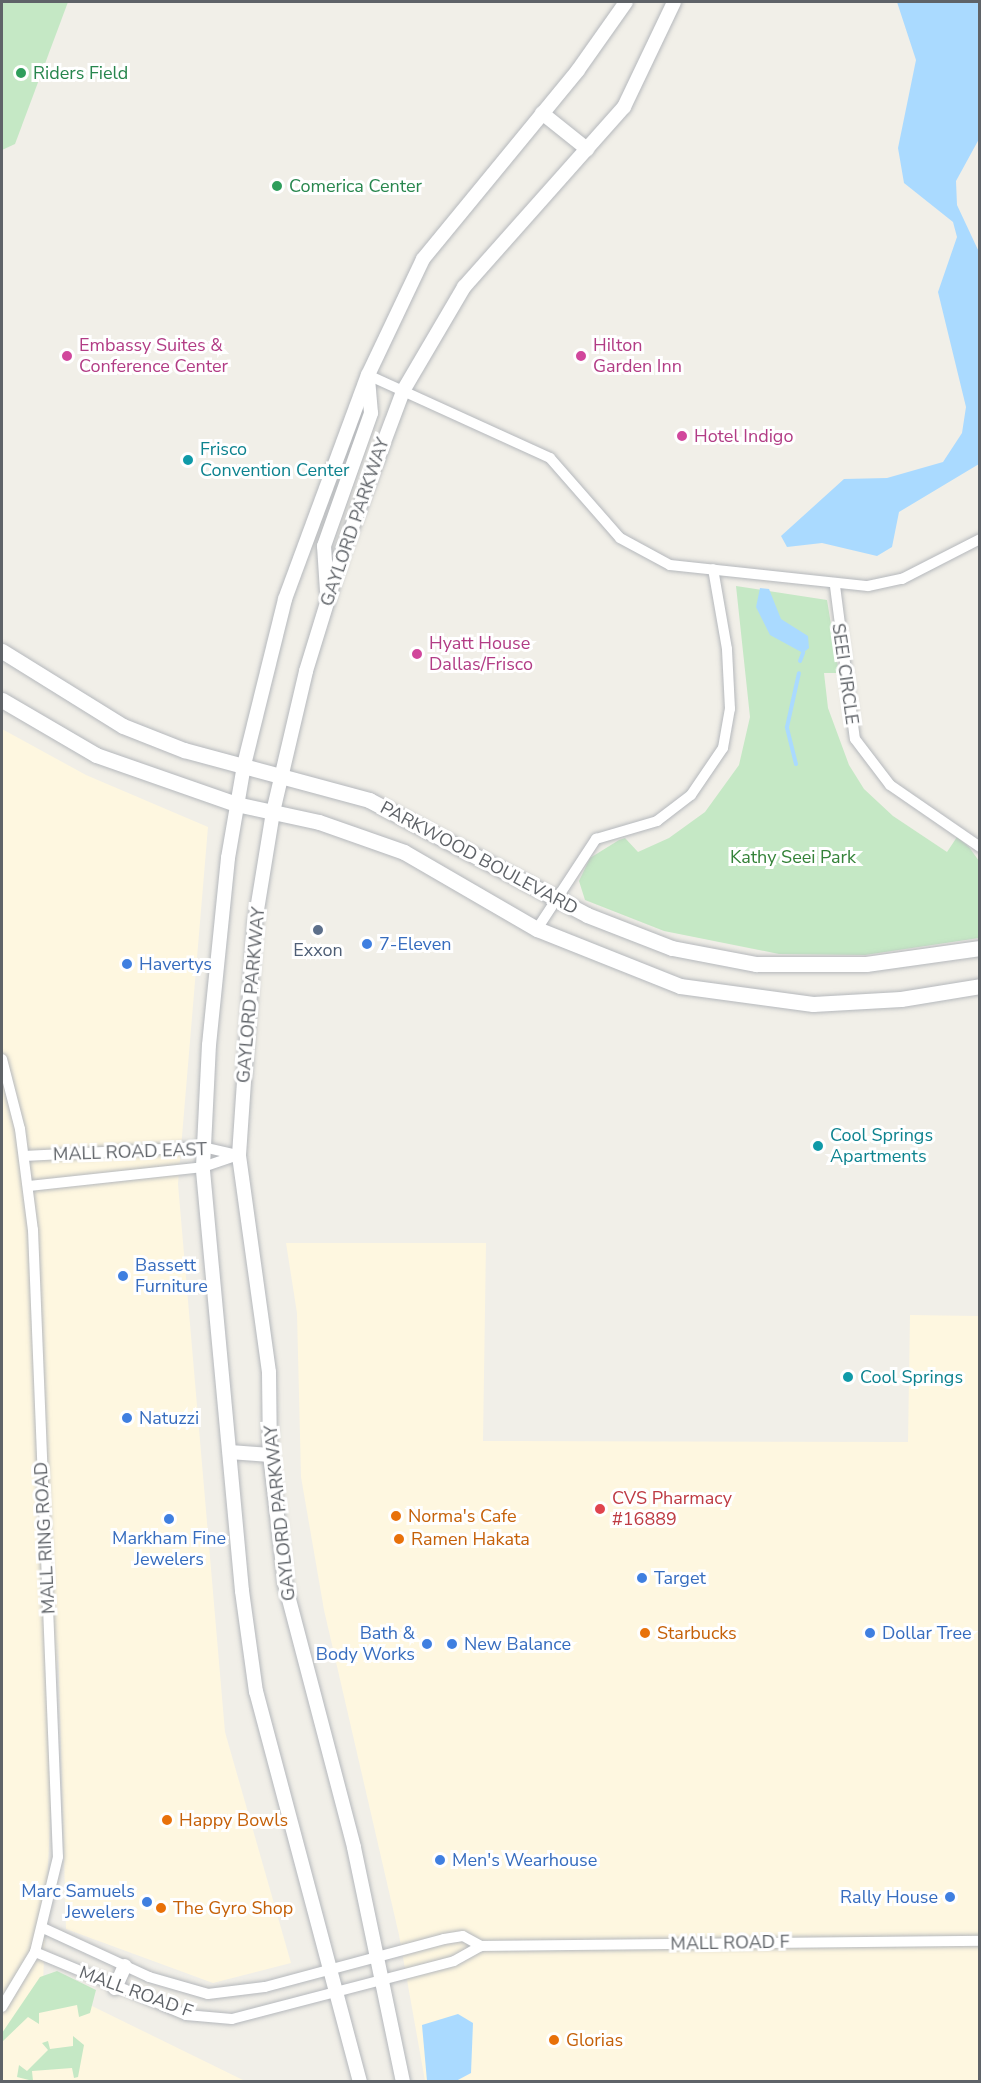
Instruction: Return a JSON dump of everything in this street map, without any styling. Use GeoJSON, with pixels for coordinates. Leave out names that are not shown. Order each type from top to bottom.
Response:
{"type":"FeatureCollection","features":[{"type":"Feature","properties":{"kind":"main road","name":"PARKWOOD BOULEVARD"},"geometry":{"type":"LineString","coordinates":[[2,651],[95,713],[184,750],[281,774],[369,801],[638,937],[756,964],[866,964],[980,948]]}},
{"type":"Feature","properties":{"kind":"main road","name":"PARKWOOD BOULEVARD"},"geometry":{"type":"LineString","coordinates":[[2,700],[96,754],[236,804],[319,822],[404,852],[537,929],[680,986],[770,1002],[862,1002],[980,986]]}},
{"type":"Feature","properties":{"kind":"street","name":"GAYLORD PARKWAY"},"geometry":{"type":"LineString","coordinates":[[360,2082],[256,1692],[230,1452],[203,1147],[209,1046],[236,804],[285,599],[368,375],[423,259],[614,25],[626,2]]}},
{"type":"Feature","properties":{"kind":"street","name":"GAYLORD PARKWAY"},"geometry":{"type":"LineString","coordinates":[[403,2082],[384,1978],[285,1584],[270,1455],[269,1372],[239,1155],[255,922],[281,774],[327,602],[403,391],[464,287],[624,107],[674,2]]}},
{"type":"Feature","properties":{"kind":"street"},"geometry":{"type":"LineString","coordinates":[[542,113],[587,149]]}},
{"type":"Feature","properties":{"kind":"street"},"geometry":{"type":"LineString","coordinates":[[327,602],[324,546],[371,413],[368,375],[550,458],[620,538],[670,565],[747,572],[835,586],[902,579],[980,539]]}},
{"type":"Feature","properties":{"kind":"street"},"geometry":{"type":"LineString","coordinates":[[537,929],[553,896],[596,838],[657,821],[691,795],[723,748],[730,709],[727,649],[713,569]]}},
{"type":"Feature","properties":{"kind":"street","name":"SEEI CIRCLE"},"geometry":{"type":"LineString","coordinates":[[835,586],[855,740],[890,785],[980,847]]}},
{"type":"Feature","properties":{"kind":"street","name":"MALL RING ROAD"},"geometry":{"type":"LineString","coordinates":[[2,1059],[29,1186],[58,1812],[55,1878],[43,1928],[35,1952],[2,2007]]}},
{"type":"Feature","properties":{"kind":"street","name":"MALL ROAD EAST"},"geometry":{"type":"LineString","coordinates":[[24,1156],[203,1147],[239,1155]]}},
{"type":"Feature","properties":{"kind":"street","name":"MALL ROAD EAST"},"geometry":{"type":"LineString","coordinates":[[29,1186],[203,1167],[239,1155]]}},
{"type":"Feature","properties":{"kind":"street"},"geometry":{"type":"LineString","coordinates":[[230,1452],[270,1455]]}},
{"type":"Feature","properties":{"kind":"street","name":"MALL ROAD F"},"geometry":{"type":"LineString","coordinates":[[43,1928],[124,1966],[208,1994],[265,1987],[378,1954],[463,1936],[481,1946]]}},
{"type":"Feature","properties":{"kind":"street","name":"MALL ROAD F"},"geometry":{"type":"LineString","coordinates":[[35,1952],[115,1988],[186,2015],[232,2019],[454,1961],[481,1946],[980,1941]]}},
{"type":"Feature","properties":{"kind":"street"},"geometry":{"type":"LineString","coordinates":[[115,1988],[124,1966]]}},
{"type":"Feature","properties":{"kind":"shaded area"},"geometry":{"type":"Polygon","coordinates":[[[2,729],[86,775],[208,827],[178,1184],[225,1732],[291,1963],[213,1983],[66,1929],[58,1639],[43,1982],[245,2081],[2,2082],[2,729]]]}},
{"type":"Feature","properties":{"kind":"shaded area"},"geometry":{"type":"Polygon","coordinates":[[[286,1243],[486,1243],[483,1441],[908,1442],[910,1315],[979,1316],[979,2081],[425,2081],[399,1935],[324,1610],[301,1477],[297,1313],[286,1243]]]}},
{"type":"Feature","properties":{"kind":"green space","name":"Riders Field"},"geometry":{"type":"Polygon","coordinates":[[[2,2],[68,2],[15,144],[2,150],[2,2]]]}},
{"type":"Feature","properties":{"kind":"green space","name":"Kathy Seei Park"},"geometry":{"type":"Polygon","coordinates":[[[736,586],[827,600],[839,673],[824,673],[828,708],[849,765],[864,789],[893,816],[947,852],[957,837],[969,847],[979,861],[979,938],[865,955],[779,954],[664,931],[585,900],[579,881],[590,858],[625,838],[638,852],[669,838],[705,812],[739,765],[750,717],[736,586]]]}},
{"type":"Feature","properties":{"kind":"green space"},"geometry":{"type":"Polygon","coordinates":[[[57,1971],[96,1990],[90,2013],[79,2017],[77,2005],[39,2013],[39,2024],[28,2017],[2,2042],[2,2033],[40,1977],[57,1971]]]}},
{"type":"Feature","properties":{"kind":"green space"},"geometry":{"type":"Polygon","coordinates":[[[73,2036],[84,2045],[78,2077],[74,2078],[72,2068],[32,2071],[33,2081],[17,2077],[19,2065],[27,2071],[48,2050],[42,2043],[48,2041],[50,2049],[73,2046],[73,2036]]]}},
{"type":"Feature","properties":{"kind":"water"},"geometry":{"type":"Polygon","coordinates":[[[897,2],[979,2],[979,139],[956,181],[957,205],[979,252],[979,464],[899,512],[892,547],[877,556],[822,543],[787,547],[781,536],[844,479],[887,478],[943,462],[962,433],[966,407],[938,292],[957,237],[953,222],[904,183],[898,148],[916,60],[897,2]]]}},
{"type":"Feature","properties":{"kind":"water"},"geometry":{"type":"Polygon","coordinates":[[[760,588],[769,589],[781,619],[808,636],[809,648],[803,653],[770,635],[756,607],[760,588]]]}},
{"type":"Feature","properties":{"kind":"water"},"geometry":{"type":"Polygon","coordinates":[[[458,2014],[473,2023],[471,2073],[456,2081],[427,2081],[422,2025],[458,2014]]]}},
{"type":"Feature","properties":{"kind":"waterway"},"geometry":{"type":"LineString","coordinates":[[800,661],[803,653]]}},
{"type":"Feature","properties":{"kind":"waterway"},"geometry":{"type":"LineString","coordinates":[[796,764],[787,727],[799,673]]}},
{"type":"Feature","properties":{"kind":"place","name":"Riders Field"},"geometry":{"type":"Point","coordinates":[21,73]}},
{"type":"Feature","properties":{"kind":"place","name":"Comerica Center"},"geometry":{"type":"Point","coordinates":[277,186]}},
{"type":"Feature","properties":{"kind":"place","name":"Embassy Suites & Conference Center"},"geometry":{"type":"Point","coordinates":[67,356]}},
{"type":"Feature","properties":{"kind":"place","name":"Hilton Garden Inn"},"geometry":{"type":"Point","coordinates":[581,356]}},
{"type":"Feature","properties":{"kind":"place","name":"Hotel Indigo"},"geometry":{"type":"Point","coordinates":[682,436]}},
{"type":"Feature","properties":{"kind":"place","name":"Frisco Convention Center"},"geometry":{"type":"Point","coordinates":[188,460]}},
{"type":"Feature","properties":{"kind":"place","name":"Hyatt House Dallas/Frisco"},"geometry":{"type":"Point","coordinates":[417,654]}},
{"type":"Feature","properties":{"kind":"place","name":"Exxon"},"geometry":{"type":"Point","coordinates":[318,930]}},
{"type":"Feature","properties":{"kind":"place","name":"7-Eleven"},"geometry":{"type":"Point","coordinates":[367,944]}},
{"type":"Feature","properties":{"kind":"place","name":"Havertys"},"geometry":{"type":"Point","coordinates":[127,964]}},
{"type":"Feature","properties":{"kind":"place","name":"Cool Springs Apartments"},"geometry":{"type":"Point","coordinates":[818,1146]}},
{"type":"Feature","properties":{"kind":"place","name":"Bassett Furniture"},"geometry":{"type":"Point","coordinates":[123,1276]}},
{"type":"Feature","properties":{"kind":"place","name":"Cool Springs"},"geometry":{"type":"Point","coordinates":[848,1377]}},
{"type":"Feature","properties":{"kind":"place","name":"Natuzzi"},"geometry":{"type":"Point","coordinates":[127,1418]}},
{"type":"Feature","properties":{"kind":"place","name":"CVS Pharmacy #16889"},"geometry":{"type":"Point","coordinates":[600,1509]}},
{"type":"Feature","properties":{"kind":"place","name":"Norma's Cafe"},"geometry":{"type":"Point","coordinates":[396,1516]}},
{"type":"Feature","properties":{"kind":"place","name":"Markham Fine Jewelers"},"geometry":{"type":"Point","coordinates":[169,1519]}},
{"type":"Feature","properties":{"kind":"place","name":"Ramen Hakata"},"geometry":{"type":"Point","coordinates":[399,1539]}},
{"type":"Feature","properties":{"kind":"place","name":"Target"},"geometry":{"type":"Point","coordinates":[642,1578]}},
{"type":"Feature","properties":{"kind":"place","name":"Starbucks"},"geometry":{"type":"Point","coordinates":[645,1633]}},
{"type":"Feature","properties":{"kind":"place","name":"Dollar Tree"},"geometry":{"type":"Point","coordinates":[870,1633]}},
{"type":"Feature","properties":{"kind":"place","name":"Bath & Body Works"},"geometry":{"type":"Point","coordinates":[427,1644]}},
{"type":"Feature","properties":{"kind":"place","name":"New Balance"},"geometry":{"type":"Point","coordinates":[452,1644]}},
{"type":"Feature","properties":{"kind":"place","name":"Happy Bowls"},"geometry":{"type":"Point","coordinates":[167,1820]}},
{"type":"Feature","properties":{"kind":"place","name":"Men's Wearhouse"},"geometry":{"type":"Point","coordinates":[440,1860]}},
{"type":"Feature","properties":{"kind":"place","name":"Rally House"},"geometry":{"type":"Point","coordinates":[950,1897]}},
{"type":"Feature","properties":{"kind":"place","name":"Marc Samuels Jewelers"},"geometry":{"type":"Point","coordinates":[147,1902]}},
{"type":"Feature","properties":{"kind":"place","name":"The Gyro Shop"},"geometry":{"type":"Point","coordinates":[161,1908]}},
{"type":"Feature","properties":{"kind":"place","name":"Glorias"},"geometry":{"type":"Point","coordinates":[554,2040]}}]}
